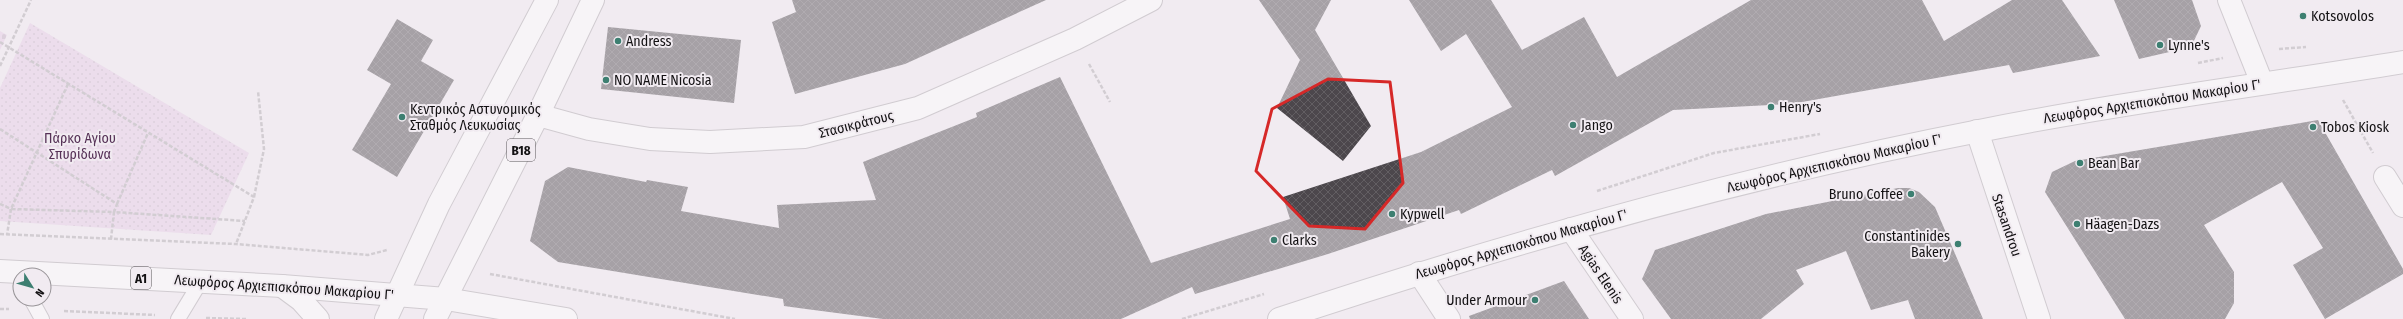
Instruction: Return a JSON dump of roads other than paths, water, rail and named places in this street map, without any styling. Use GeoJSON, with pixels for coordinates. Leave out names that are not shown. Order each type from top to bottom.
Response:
{"type":"FeatureCollection","features":[{"type":"Feature","properties":{"kind":"street"},"geometry":{"type":"LineString","coordinates":[[386,319],[399,294],[439,204],[547,0]]}},
{"type":"Feature","properties":{"kind":"street","name":"B18"},"geometry":{"type":"LineString","coordinates":[[435,319],[538,115],[593,0]]}},
{"type":"Feature","properties":{"kind":"street","name":"Στασικράτους"},"geometry":{"type":"LineString","coordinates":[[538,115],[589,129],[650,139],[710,142],[804,137],[918,108],[1075,39],[1151,0]]}},
{"type":"Feature","properties":{"kind":"street"},"geometry":{"type":"LineString","coordinates":[[2229,0],[2262,83]]}},
{"type":"Feature","properties":{"kind":"street","name":"Λεωφόρος Αρχιεπισκόπου Μακαρίου Γ'"},"geometry":{"type":"LineString","coordinates":[[1278,319],[1419,273],[1742,182],[1977,131],[2262,83],[2403,62]]}},
{"type":"Feature","properties":{"kind":"street","name":"Stasandrou"},"geometry":{"type":"LineString","coordinates":[[1977,131],[2039,319]]}},
{"type":"Feature","properties":{"kind":"street"},"geometry":{"type":"LineString","coordinates":[[2385,177],[2403,206]]}},
{"type":"Feature","properties":{"kind":"street","name":"Agias Elenis"},"geometry":{"type":"LineString","coordinates":[[1571,229],[1632,319]]}},
{"type":"Feature","properties":{"kind":"street"},"geometry":{"type":"LineString","coordinates":[[1419,273],[1449,319]]}},
{"type":"Feature","properties":{"kind":"street","name":"Λεωφόρος Αρχιεπισκόπου Μακαρίου Γ'"},"geometry":{"type":"LineString","coordinates":[[52,275],[201,281],[399,294],[446,299],[566,319]]}},
{"type":"Feature","properties":{"kind":"street"},"geometry":{"type":"LineString","coordinates":[[282,286],[301,300],[318,319]]}},
{"type":"Feature","properties":{"kind":"lane"},"geometry":{"type":"LineString","coordinates":[[179,318],[201,281]]}},
{"type":"Feature","properties":{"kind":"place","name":"Kotsovolos"},"geometry":{"type":"Point","coordinates":[2303,16]}},
{"type":"Feature","properties":{"kind":"place","name":"Andress"},"geometry":{"type":"Point","coordinates":[618,41]}},
{"type":"Feature","properties":{"kind":"place","name":"Lynne's"},"geometry":{"type":"Point","coordinates":[2160,45]}},
{"type":"Feature","properties":{"kind":"place","name":"NO NAME Nicosia"},"geometry":{"type":"Point","coordinates":[606,80]}},
{"type":"Feature","properties":{"kind":"place","name":"Henry's"},"geometry":{"type":"Point","coordinates":[1771,107]}},
{"type":"Feature","properties":{"kind":"place","name":"Κεντρικός Αστυνομικός Σταθμός Λευκωσίας"},"geometry":{"type":"Point","coordinates":[402,117]}},
{"type":"Feature","properties":{"kind":"place","name":"Jango"},"geometry":{"type":"Point","coordinates":[1573,125]}},
{"type":"Feature","properties":{"kind":"place","name":"Tobos Kiosk"},"geometry":{"type":"Point","coordinates":[2313,127]}},
{"type":"Feature","properties":{"kind":"place","name":"Bean Bar"},"geometry":{"type":"Point","coordinates":[2080,163]}},
{"type":"Feature","properties":{"kind":"place","name":"Bruno Coffee"},"geometry":{"type":"Point","coordinates":[1911,194]}},
{"type":"Feature","properties":{"kind":"place","name":"Kypwell"},"geometry":{"type":"Point","coordinates":[1392,214]}},
{"type":"Feature","properties":{"kind":"place","name":"Häagen-Dazs"},"geometry":{"type":"Point","coordinates":[2077,224]}},
{"type":"Feature","properties":{"kind":"place","name":"Clarks"},"geometry":{"type":"Point","coordinates":[1274,240]}},
{"type":"Feature","properties":{"kind":"place","name":"Constantinides Bakery"},"geometry":{"type":"Point","coordinates":[1958,244]}},
{"type":"Feature","properties":{"kind":"place","name":"Under Armour"},"geometry":{"type":"Point","coordinates":[1535,300]}},
{"type":"Feature","properties":{"kind":"park label","name":"Πάρκο Αγίου Σπυρίδωνα"},"geometry":{"type":"Point","coordinates":[80,146]}}]}
